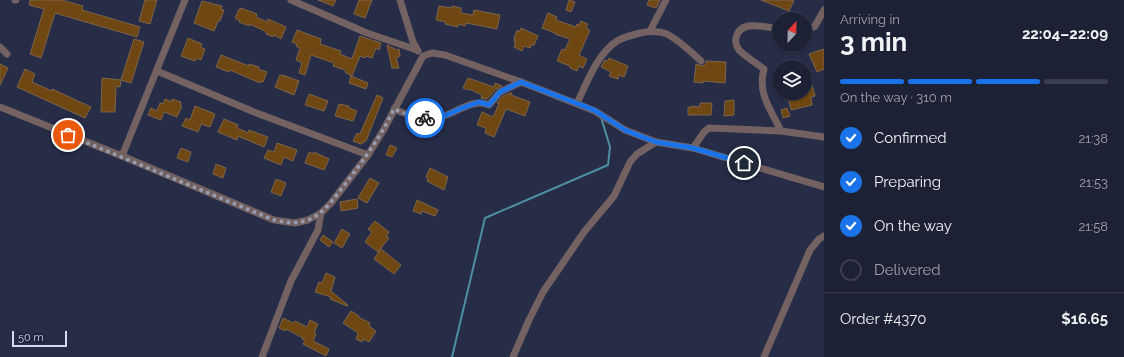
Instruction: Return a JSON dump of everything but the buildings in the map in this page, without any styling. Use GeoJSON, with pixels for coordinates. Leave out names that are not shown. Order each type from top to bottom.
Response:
{"type":"FeatureCollection","features":[{"type":"Feature","properties":{"kind":"street"},"geometry":{"type":"LineString","coordinates":[[122,156],[185,0]]}},
{"type":"Feature","properties":{"kind":"street"},"geometry":{"type":"LineString","coordinates":[[291,0],[420,53],[445,55],[577,103],[594,110],[625,130],[656,142],[693,148],[824,187]]}},
{"type":"Feature","properties":{"kind":"street"},"geometry":{"type":"LineString","coordinates":[[400,0],[413,42],[420,53]]}},
{"type":"Feature","properties":{"kind":"street"},"geometry":{"type":"LineString","coordinates":[[650,31],[666,0]]}},
{"type":"Feature","properties":{"kind":"street"},"geometry":{"type":"LineString","coordinates":[[812,28],[815,26],[824,10]]}},
{"type":"Feature","properties":{"kind":"street"},"geometry":{"type":"LineString","coordinates":[[772,28],[748,26],[741,29],[736,36],[736,42],[738,49],[764,69],[761,79],[763,95],[781,131]]}},
{"type":"Feature","properties":{"kind":"street"},"geometry":{"type":"LineString","coordinates":[[577,103],[597,64],[611,46],[618,40],[628,36],[650,31],[657,31],[667,34],[682,44],[701,61]]}},
{"type":"Feature","properties":{"kind":"street"},"geometry":{"type":"LineString","coordinates":[[0,47],[7,54]]}},
{"type":"Feature","properties":{"kind":"street"},"geometry":{"type":"LineString","coordinates":[[0,107],[122,156],[274,220],[295,223],[308,220],[321,213],[368,155],[383,131],[420,53]]}},
{"type":"Feature","properties":{"kind":"street"},"geometry":{"type":"LineString","coordinates":[[157,71],[254,112],[368,155]]}},
{"type":"Feature","properties":{"kind":"street"},"geometry":{"type":"LineString","coordinates":[[394,109],[422,118],[433,119],[442,117],[479,102],[489,105],[500,92],[521,82]]}},
{"type":"Feature","properties":{"kind":"street"},"geometry":{"type":"LineString","coordinates":[[693,148],[704,132],[709,128],[781,131],[824,137]]}},
{"type":"Feature","properties":{"kind":"street"},"geometry":{"type":"LineString","coordinates":[[513,357],[543,292],[584,232],[614,196],[630,162],[637,154],[656,142]]}},
{"type":"Feature","properties":{"kind":"street"},"geometry":{"type":"LineString","coordinates":[[262,357],[291,281],[318,230],[321,213]]}},
{"type":"Feature","properties":{"kind":"street"},"geometry":{"type":"LineString","coordinates":[[764,357],[810,250],[819,239],[824,236]]}},
{"type":"Feature","properties":{"kind":"waterway"},"geometry":{"type":"LineString","coordinates":[[452,357],[485,218],[608,165],[610,147],[601,117]]}},
{"type":"Feature","properties":{"kind":"way so far"},"geometry":{"type":"LineString","coordinates":[[68,135],[274,220],[295,223],[308,220],[321,213],[331,203],[368,155],[383,131],[394,109],[411,116],[425,118]]}},
{"type":"Feature","properties":{"kind":"route"},"geometry":{"type":"LineString","coordinates":[[425,118],[433,119],[442,117],[479,102],[489,105],[500,92],[521,82],[594,110],[625,130],[656,142],[693,148],[744,163]]}}]}
